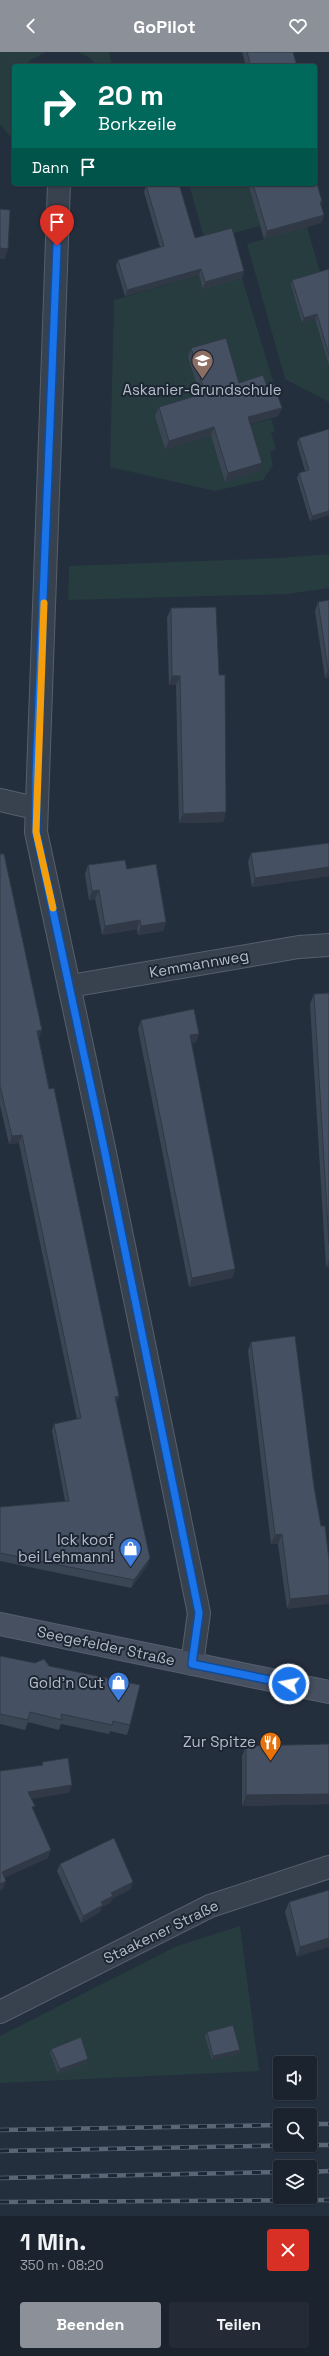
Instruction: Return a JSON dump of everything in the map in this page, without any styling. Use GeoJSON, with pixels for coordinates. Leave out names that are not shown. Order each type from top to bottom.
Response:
{"type":"FeatureCollection","features":[{"type":"Feature","properties":{"kind":"street"},"geometry":{"type":"LineString","coordinates":[[59,186],[35,808],[36,832],[70,986],[199,1613],[192,1664]]}},
{"type":"Feature","properties":{"kind":"street"},"geometry":{"type":"LineString","coordinates":[[0,800],[35,808]]}},
{"type":"Feature","properties":{"kind":"street","name":"Kemmannweg"},"geometry":{"type":"LineString","coordinates":[[70,986],[299,947],[329,945]]}},
{"type":"Feature","properties":{"kind":"street","name":"Seegefelder Straße"},"geometry":{"type":"LineString","coordinates":[[0,1624],[329,1692]]}},
{"type":"Feature","properties":{"kind":"street","name":"Staakener Straße"},"geometry":{"type":"LineString","coordinates":[[0,2012],[210,1906],[329,1867]]}},
{"type":"Feature","properties":{"kind":"green space"},"geometry":{"type":"Polygon","coordinates":[[[0,52],[46,52],[31,60],[27,64],[12,64],[12,139],[0,124],[0,52]]]}},
{"type":"Feature","properties":{"kind":"green space"},"geometry":{"type":"Polygon","coordinates":[[[78,52],[109,52],[112,64],[95,64],[90,58],[78,52]]]}},
{"type":"Feature","properties":{"kind":"green space"},"geometry":{"type":"Polygon","coordinates":[[[190,186],[249,186],[260,226],[205,241],[190,186]]]}},
{"type":"Feature","properties":{"kind":"green space"},"geometry":{"type":"Polygon","coordinates":[[[307,227],[321,276],[302,323],[315,319],[329,366],[329,402],[285,379],[247,244],[307,227]]]}},
{"type":"Feature","properties":{"kind":"green space"},"geometry":{"type":"Polygon","coordinates":[[[199,275],[242,278],[276,391],[202,402],[165,449],[211,436],[225,481],[245,426],[271,419],[275,431],[271,433],[276,449],[270,452],[273,465],[263,480],[215,491],[110,467],[114,300],[199,275]]]}},
{"type":"Feature","properties":{"kind":"green space"},"geometry":{"type":"Polygon","coordinates":[[[329,554],[329,588],[287,594],[68,600],[69,566],[279,558],[329,554]]]}},
{"type":"Feature","properties":{"kind":"green space"},"geometry":{"type":"Polygon","coordinates":[[[240,1926],[259,2071],[0,2083],[0,2036],[177,1946],[240,1926]]]}},
{"type":"Feature","properties":{"kind":"building"},"geometry":{"type":"Polygon","coordinates":[[[247,52],[293,52],[296,64],[250,64],[247,52]]]}},
{"type":"Feature","properties":{"kind":"building"},"geometry":{"type":"Polygon","coordinates":[[[317,184],[324,215],[267,231],[254,186],[317,186],[317,184]]]}},
{"type":"Feature","properties":{"kind":"building"},"geometry":{"type":"Polygon","coordinates":[[[146,186],[180,186],[195,238],[232,228],[244,271],[205,282],[201,269],[127,290],[118,260],[164,246],[146,186]]]}},
{"type":"Feature","properties":{"kind":"building"},"geometry":{"type":"Polygon","coordinates":[[[0,209],[10,210],[8,249],[0,248],[0,209]]]}},
{"type":"Feature","properties":{"kind":"building"},"geometry":{"type":"Polygon","coordinates":[[[329,269],[329,355],[317,314],[304,318],[292,280],[329,269]]]}},
{"type":"Feature","properties":{"kind":"building"},"geometry":{"type":"Polygon","coordinates":[[[226,338],[239,383],[263,375],[267,386],[274,384],[282,408],[248,417],[262,463],[228,473],[214,427],[169,441],[159,407],[205,393],[191,348],[226,338]]]}},
{"type":"Feature","properties":{"kind":"building"},"geometry":{"type":"Polygon","coordinates":[[[329,429],[329,511],[312,516],[299,473],[309,470],[299,438],[329,429]]]}},
{"type":"Feature","properties":{"kind":"building"},"geometry":{"type":"Polygon","coordinates":[[[329,600],[329,669],[328,669],[318,602],[329,600]]]}},
{"type":"Feature","properties":{"kind":"building"},"geometry":{"type":"Polygon","coordinates":[[[216,607],[219,675],[225,675],[226,812],[183,814],[180,676],[172,676],[171,608],[216,607]]]}},
{"type":"Feature","properties":{"kind":"building"},"geometry":{"type":"Polygon","coordinates":[[[329,843],[329,867],[255,878],[251,853],[329,843]]]}},
{"type":"Feature","properties":{"kind":"building"},"geometry":{"type":"Polygon","coordinates":[[[0,854],[4,854],[42,1030],[37,1031],[49,1089],[54,1088],[119,1396],[115,1397],[150,1558],[134,1580],[0,1553],[0,1507],[69,1501],[54,1424],[81,1418],[22,1135],[12,1136],[0,1086],[0,854]]]}},
{"type":"Feature","properties":{"kind":"building"},"geometry":{"type":"Polygon","coordinates":[[[125,860],[127,869],[156,864],[166,922],[141,926],[140,920],[105,926],[99,890],[92,891],[88,865],[125,860]]]}},
{"type":"Feature","properties":{"kind":"building"},"geometry":{"type":"Polygon","coordinates":[[[329,993],[329,1244],[314,994],[329,993]]]}},
{"type":"Feature","properties":{"kind":"building"},"geometry":{"type":"Polygon","coordinates":[[[194,1009],[199,1034],[190,1035],[235,1269],[192,1278],[141,1020],[194,1009]]]}},
{"type":"Feature","properties":{"kind":"building"},"geometry":{"type":"Polygon","coordinates":[[[295,1336],[314,1487],[321,1526],[325,1526],[329,1560],[329,1595],[290,1599],[282,1534],[275,1535],[251,1342],[295,1336]]]}},
{"type":"Feature","properties":{"kind":"building"},"geometry":{"type":"Polygon","coordinates":[[[0,1656],[35,1663],[44,1659],[49,1666],[140,1685],[130,1725],[113,1721],[112,1725],[61,1714],[62,1720],[30,1712],[28,1720],[0,1714],[0,1656]]]}},
{"type":"Feature","properties":{"kind":"building"},"geometry":{"type":"Polygon","coordinates":[[[329,1744],[329,1794],[246,1795],[246,1746],[329,1744]]]}},
{"type":"Feature","properties":{"kind":"building"},"geometry":{"type":"Polygon","coordinates":[[[68,1758],[72,1785],[28,1792],[35,1806],[32,1807],[51,1850],[2,1872],[6,1881],[0,1884],[0,1771],[43,1765],[42,1762],[68,1758]]]}},
{"type":"Feature","properties":{"kind":"building"},"geometry":{"type":"Polygon","coordinates":[[[114,1838],[133,1882],[111,1893],[113,1896],[101,1902],[103,1905],[83,1916],[60,1864],[114,1838]]]}},
{"type":"Feature","properties":{"kind":"building"},"geometry":{"type":"Polygon","coordinates":[[[329,1890],[329,1938],[300,1947],[289,1902],[329,1890]]]}},
{"type":"Feature","properties":{"kind":"building"},"geometry":{"type":"Polygon","coordinates":[[[233,2025],[240,2050],[213,2056],[207,2032],[233,2025]]]}},
{"type":"Feature","properties":{"kind":"building"},"geometry":{"type":"Polygon","coordinates":[[[81,2037],[88,2059],[60,2069],[51,2049],[81,2037]]]}},
{"type":"Feature","properties":{"kind":"railway"},"geometry":{"type":"LineString","coordinates":[[317,2124],[329,2124]]}},
{"type":"Feature","properties":{"kind":"railway"},"geometry":{"type":"LineString","coordinates":[[0,2130],[273,2125]]}},
{"type":"Feature","properties":{"kind":"railway"},"geometry":{"type":"LineString","coordinates":[[317,2145],[329,2145]]}},
{"type":"Feature","properties":{"kind":"railway"},"geometry":{"type":"LineString","coordinates":[[0,2151],[273,2146]]}},
{"type":"Feature","properties":{"kind":"railway"},"geometry":{"type":"LineString","coordinates":[[317,2172],[329,2171]]}},
{"type":"Feature","properties":{"kind":"railway"},"geometry":{"type":"LineString","coordinates":[[0,2178],[273,2172]]}},
{"type":"Feature","properties":{"kind":"railway"},"geometry":{"type":"LineString","coordinates":[[0,2202],[329,2200]]}},
{"type":"Feature","properties":{"kind":"slow traffic"},"geometry":{"type":"LineString","coordinates":[[44,603],[35,808],[36,832],[53,908]]}},
{"type":"Feature","properties":{"kind":"place","name":"Askanier-Grundschule"},"geometry":{"type":"Point","coordinates":[202,380]}},
{"type":"Feature","properties":{"kind":"place","name":"Ick koof bei Lehmann!"},"geometry":{"type":"Point","coordinates":[130,1568]}},
{"type":"Feature","properties":{"kind":"place","name":"Gold'n Cut"},"geometry":{"type":"Point","coordinates":[119,1702]}},
{"type":"Feature","properties":{"kind":"place","name":"Zur Spitze"},"geometry":{"type":"Point","coordinates":[271,1762]}},
{"type":"Feature","properties":{"kind":"route"},"geometry":{"type":"LineString","coordinates":[[57,246],[36,775],[36,832],[104,1148],[199,1613],[192,1664],[289,1684]]}}]}
